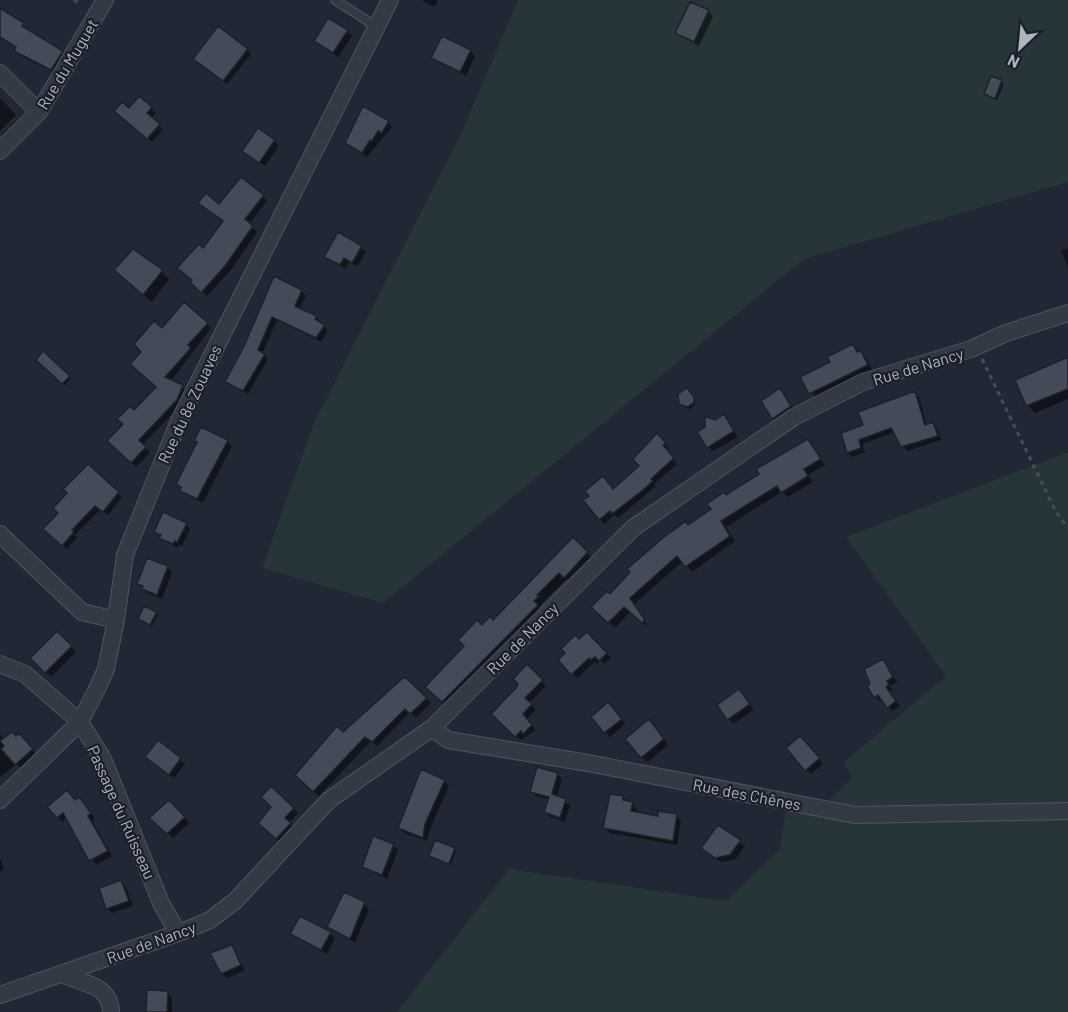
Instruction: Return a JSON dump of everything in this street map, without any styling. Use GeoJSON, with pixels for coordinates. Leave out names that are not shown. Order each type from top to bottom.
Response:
{"type":"FeatureCollection","features":[{"type":"Feature","properties":{"kind":"street","name":"Rue du Muguet"},"geometry":{"type":"LineString","coordinates":[[0,152],[39,112],[105,0]]}},
{"type":"Feature","properties":{"kind":"street","name":"Rue du 8e Zouaves"},"geometry":{"type":"LineString","coordinates":[[0,800],[77,726],[106,669],[116,620],[125,555],[179,421],[286,203],[390,0]]}},
{"type":"Feature","properties":{"kind":"street"},"geometry":{"type":"LineString","coordinates":[[0,73],[39,112]]}},
{"type":"Feature","properties":{"kind":"street","name":"Rue de Nancy"},"geometry":{"type":"LineString","coordinates":[[0,995],[210,920],[227,907],[329,800],[432,728],[633,528],[794,417],[863,382],[977,347],[1006,333],[1068,313]]}},
{"type":"Feature","properties":{"kind":"street"},"geometry":{"type":"LineString","coordinates":[[0,534],[82,612],[116,620]]}},
{"type":"Feature","properties":{"kind":"street","name":"Passage du Ruisseau"},"geometry":{"type":"LineString","coordinates":[[0,664],[25,674],[77,726],[103,759],[161,903],[178,933]]}},
{"type":"Feature","properties":{"kind":"street","name":"Rue des Chênes"},"geometry":{"type":"LineString","coordinates":[[432,728],[448,740],[588,763],[855,815],[1068,811]]}},
{"type":"Feature","properties":{"kind":"street","name":"Passage du Ruisseau"},"geometry":{"type":"LineString","coordinates":[[156,941],[161,903]]}},
{"type":"Feature","properties":{"kind":"street"},"geometry":{"type":"LineString","coordinates":[[62,974],[101,988],[110,1001],[111,1012]]}},
{"type":"Feature","properties":{"kind":"lane"},"geometry":{"type":"LineString","coordinates":[[335,0],[377,27]]}},
{"type":"Feature","properties":{"kind":"path"},"geometry":{"type":"LineString","coordinates":[[977,347],[1056,512],[1068,528]]}},
{"type":"Feature","properties":{"kind":"shaded area"},"geometry":{"type":"Polygon","coordinates":[[[518,0],[1068,0],[1068,182],[804,259],[383,603],[262,568],[314,423],[463,129],[518,0]]]}},
{"type":"Feature","properties":{"kind":"shaded area"},"geometry":{"type":"Polygon","coordinates":[[[1068,452],[1068,1012],[397,1012],[509,869],[726,901],[780,849],[786,809],[818,812],[852,778],[844,762],[946,676],[846,537],[1068,452]]]}},
{"type":"Feature","properties":{"kind":"building"},"geometry":{"type":"Polygon","coordinates":[[[690,2],[709,10],[694,42],[675,33],[690,2]]]}},
{"type":"Feature","properties":{"kind":"building"},"geometry":{"type":"Polygon","coordinates":[[[0,8],[24,23],[22,26],[63,51],[51,70],[14,51],[16,47],[0,37],[0,8]]]}},
{"type":"Feature","properties":{"kind":"building"},"geometry":{"type":"Polygon","coordinates":[[[328,18],[348,30],[333,53],[314,41],[328,18]]]}},
{"type":"Feature","properties":{"kind":"building"},"geometry":{"type":"Polygon","coordinates":[[[218,26],[248,49],[223,81],[193,59],[218,26]]]}},
{"type":"Feature","properties":{"kind":"building"},"geometry":{"type":"Polygon","coordinates":[[[442,36],[471,50],[460,72],[431,58],[442,36]]]}},
{"type":"Feature","properties":{"kind":"building"},"geometry":{"type":"Polygon","coordinates":[[[991,76],[1002,80],[995,99],[984,94],[991,76]]]}},
{"type":"Feature","properties":{"kind":"building"},"geometry":{"type":"Polygon","coordinates":[[[139,96],[152,107],[147,113],[160,124],[147,139],[114,111],[122,102],[129,108],[139,96]]]}},
{"type":"Feature","properties":{"kind":"building"},"geometry":{"type":"Polygon","coordinates":[[[363,106],[389,121],[382,133],[378,131],[362,153],[345,143],[363,106]]]}},
{"type":"Feature","properties":{"kind":"building"},"geometry":{"type":"Polygon","coordinates":[[[258,128],[275,140],[259,163],[242,151],[258,128]]]}},
{"type":"Feature","properties":{"kind":"building"},"geometry":{"type":"Polygon","coordinates":[[[241,177],[264,195],[245,219],[253,226],[225,266],[201,293],[190,282],[192,280],[177,268],[199,244],[203,248],[223,221],[198,203],[206,193],[219,204],[241,177]]]}},
{"type":"Feature","properties":{"kind":"building"},"geometry":{"type":"Polygon","coordinates":[[[338,232],[362,246],[352,263],[344,258],[340,265],[324,257],[338,232]]]}},
{"type":"Feature","properties":{"kind":"building"},"geometry":{"type":"Polygon","coordinates":[[[133,249],[163,270],[143,295],[114,270],[133,249]]]}},
{"type":"Feature","properties":{"kind":"building"},"geometry":{"type":"Polygon","coordinates":[[[274,276],[302,290],[295,306],[317,316],[315,319],[325,325],[316,338],[272,317],[258,350],[265,354],[243,391],[225,382],[245,344],[274,276]]]}},
{"type":"Feature","properties":{"kind":"building"},"geometry":{"type":"Polygon","coordinates":[[[184,302],[208,323],[188,345],[191,348],[165,377],[183,385],[177,400],[139,440],[146,447],[131,463],[107,441],[123,424],[117,419],[130,406],[134,410],[156,387],[130,364],[141,352],[134,344],[154,321],[162,328],[184,302]]]}},
{"type":"Feature","properties":{"kind":"building"},"geometry":{"type":"Polygon","coordinates":[[[853,344],[857,352],[861,351],[868,365],[809,394],[800,377],[830,362],[827,357],[853,344]]]}},
{"type":"Feature","properties":{"kind":"building"},"geometry":{"type":"Polygon","coordinates":[[[43,351],[70,376],[62,384],[36,360],[43,351]]]}},
{"type":"Feature","properties":{"kind":"building"},"geometry":{"type":"Polygon","coordinates":[[[1068,357],[1068,389],[1026,406],[1015,380],[1068,357]]]}},
{"type":"Feature","properties":{"kind":"building"},"geometry":{"type":"Polygon","coordinates":[[[687,388],[694,397],[694,403],[687,407],[679,404],[678,394],[687,388]]]}},
{"type":"Feature","properties":{"kind":"building"},"geometry":{"type":"Polygon","coordinates":[[[780,388],[791,406],[772,419],[761,401],[780,388]]]}},
{"type":"Feature","properties":{"kind":"building"},"geometry":{"type":"Polygon","coordinates":[[[915,391],[925,425],[933,422],[938,436],[901,447],[891,428],[859,440],[861,448],[847,453],[841,433],[863,425],[858,412],[915,391]]]}},
{"type":"Feature","properties":{"kind":"building"},"geometry":{"type":"Polygon","coordinates":[[[724,414],[734,431],[707,448],[697,432],[705,427],[705,416],[715,420],[724,414]]]}},
{"type":"Feature","properties":{"kind":"building"},"geometry":{"type":"Polygon","coordinates":[[[201,427],[228,440],[197,499],[180,491],[181,487],[176,484],[197,442],[194,441],[201,427]]]}},
{"type":"Feature","properties":{"kind":"building"},"geometry":{"type":"Polygon","coordinates":[[[657,433],[666,443],[663,445],[674,458],[651,479],[653,481],[643,490],[612,514],[610,511],[599,520],[583,500],[589,496],[585,491],[603,476],[613,489],[639,466],[633,459],[657,433]]]}},
{"type":"Feature","properties":{"kind":"building"},"geometry":{"type":"Polygon","coordinates":[[[808,439],[821,459],[804,469],[808,476],[781,493],[777,486],[721,521],[730,536],[685,567],[677,556],[630,598],[645,620],[642,623],[624,607],[608,623],[591,607],[607,591],[610,594],[630,572],[627,569],[664,537],[686,521],[688,525],[711,509],[707,504],[724,492],[726,495],[759,474],[756,469],[808,439]]]}},
{"type":"Feature","properties":{"kind":"building"},"geometry":{"type":"Polygon","coordinates":[[[88,464],[119,492],[103,512],[95,506],[72,530],[74,532],[62,546],[43,529],[58,513],[53,508],[67,493],[63,489],[88,464]]]}},
{"type":"Feature","properties":{"kind":"building"},"geometry":{"type":"Polygon","coordinates":[[[163,512],[187,523],[177,543],[175,541],[173,544],[159,538],[161,535],[154,532],[163,512]]]}},
{"type":"Feature","properties":{"kind":"building"},"geometry":{"type":"Polygon","coordinates":[[[573,537],[588,552],[564,578],[559,573],[537,595],[539,596],[534,601],[538,605],[442,702],[425,687],[464,646],[458,640],[477,620],[482,625],[490,616],[493,620],[573,537]]]}},
{"type":"Feature","properties":{"kind":"building"},"geometry":{"type":"Polygon","coordinates":[[[147,558],[168,566],[157,595],[142,589],[143,586],[137,584],[147,558]]]}},
{"type":"Feature","properties":{"kind":"building"},"geometry":{"type":"Polygon","coordinates":[[[144,606],[157,612],[150,625],[138,619],[144,606]]]}},
{"type":"Feature","properties":{"kind":"building"},"geometry":{"type":"Polygon","coordinates":[[[57,631],[72,646],[45,673],[30,658],[57,631]]]}},
{"type":"Feature","properties":{"kind":"building"},"geometry":{"type":"Polygon","coordinates":[[[587,632],[607,653],[599,661],[595,657],[591,660],[589,658],[571,675],[558,660],[565,653],[561,649],[575,635],[579,639],[587,632]]]}},
{"type":"Feature","properties":{"kind":"building"},"geometry":{"type":"Polygon","coordinates":[[[883,659],[893,677],[887,681],[889,685],[886,687],[896,701],[887,708],[878,695],[874,698],[867,686],[870,684],[864,669],[883,659]]]}},
{"type":"Feature","properties":{"kind":"building"},"geometry":{"type":"Polygon","coordinates":[[[527,664],[543,680],[525,698],[532,704],[523,714],[532,725],[523,734],[521,731],[515,737],[491,714],[516,688],[518,684],[513,679],[527,664]]]}},
{"type":"Feature","properties":{"kind":"building"},"geometry":{"type":"Polygon","coordinates":[[[403,678],[406,678],[427,698],[410,714],[405,709],[372,742],[365,737],[313,792],[295,775],[337,726],[343,732],[403,678]]]}},
{"type":"Feature","properties":{"kind":"building"},"geometry":{"type":"Polygon","coordinates":[[[739,689],[750,704],[727,720],[717,705],[739,689]]]}},
{"type":"Feature","properties":{"kind":"building"},"geometry":{"type":"Polygon","coordinates":[[[608,702],[622,719],[604,733],[591,717],[608,702]]]}},
{"type":"Feature","properties":{"kind":"building"},"geometry":{"type":"Polygon","coordinates":[[[649,719],[664,739],[641,758],[625,739],[649,719]]]}},
{"type":"Feature","properties":{"kind":"building"},"geometry":{"type":"Polygon","coordinates":[[[12,732],[16,736],[19,733],[33,749],[15,765],[1,749],[4,746],[0,741],[12,732]]]}},
{"type":"Feature","properties":{"kind":"building"},"geometry":{"type":"Polygon","coordinates":[[[800,736],[820,758],[805,771],[786,748],[800,736]]]}},
{"type":"Feature","properties":{"kind":"building"},"geometry":{"type":"Polygon","coordinates":[[[158,740],[181,758],[169,775],[145,757],[158,740]]]}},
{"type":"Feature","properties":{"kind":"building"},"geometry":{"type":"Polygon","coordinates":[[[537,767],[558,773],[552,794],[566,799],[560,818],[544,812],[549,797],[530,792],[537,767]]]}},
{"type":"Feature","properties":{"kind":"building"},"geometry":{"type":"Polygon","coordinates":[[[421,769],[445,780],[425,824],[423,838],[398,828],[421,769]]]}},
{"type":"Feature","properties":{"kind":"building"},"geometry":{"type":"Polygon","coordinates":[[[271,786],[294,808],[285,818],[291,823],[276,839],[258,823],[271,807],[261,797],[271,786]]]}},
{"type":"Feature","properties":{"kind":"building"},"geometry":{"type":"Polygon","coordinates":[[[67,790],[75,800],[79,797],[91,813],[88,816],[108,851],[89,861],[63,813],[57,818],[47,807],[67,790]]]}},
{"type":"Feature","properties":{"kind":"building"},"geometry":{"type":"Polygon","coordinates":[[[610,794],[623,796],[623,800],[633,802],[631,811],[658,816],[658,811],[677,814],[673,841],[603,828],[610,794]]]}},
{"type":"Feature","properties":{"kind":"building"},"geometry":{"type":"Polygon","coordinates":[[[169,800],[185,817],[167,834],[149,818],[169,800]]]}},
{"type":"Feature","properties":{"kind":"building"},"geometry":{"type":"Polygon","coordinates":[[[718,825],[741,840],[730,855],[715,858],[701,848],[718,825]]]}},
{"type":"Feature","properties":{"kind":"building"},"geometry":{"type":"Polygon","coordinates":[[[373,836],[394,844],[382,875],[362,867],[373,836]]]}},
{"type":"Feature","properties":{"kind":"building"},"geometry":{"type":"Polygon","coordinates":[[[435,840],[455,848],[449,864],[429,856],[435,840]]]}},
{"type":"Feature","properties":{"kind":"building"},"geometry":{"type":"Polygon","coordinates":[[[121,880],[129,901],[106,909],[99,888],[121,880]]]}},
{"type":"Feature","properties":{"kind":"building"},"geometry":{"type":"Polygon","coordinates":[[[344,892],[365,902],[350,939],[327,927],[344,892]]]}},
{"type":"Feature","properties":{"kind":"building"},"geometry":{"type":"Polygon","coordinates":[[[300,916],[331,932],[321,950],[290,934],[300,916]]]}},
{"type":"Feature","properties":{"kind":"building"},"geometry":{"type":"Polygon","coordinates":[[[232,945],[241,965],[221,974],[210,953],[232,945]]]}},
{"type":"Feature","properties":{"kind":"building"},"geometry":{"type":"Polygon","coordinates":[[[147,990],[168,991],[167,1012],[146,1012],[147,990]]]}}]}
